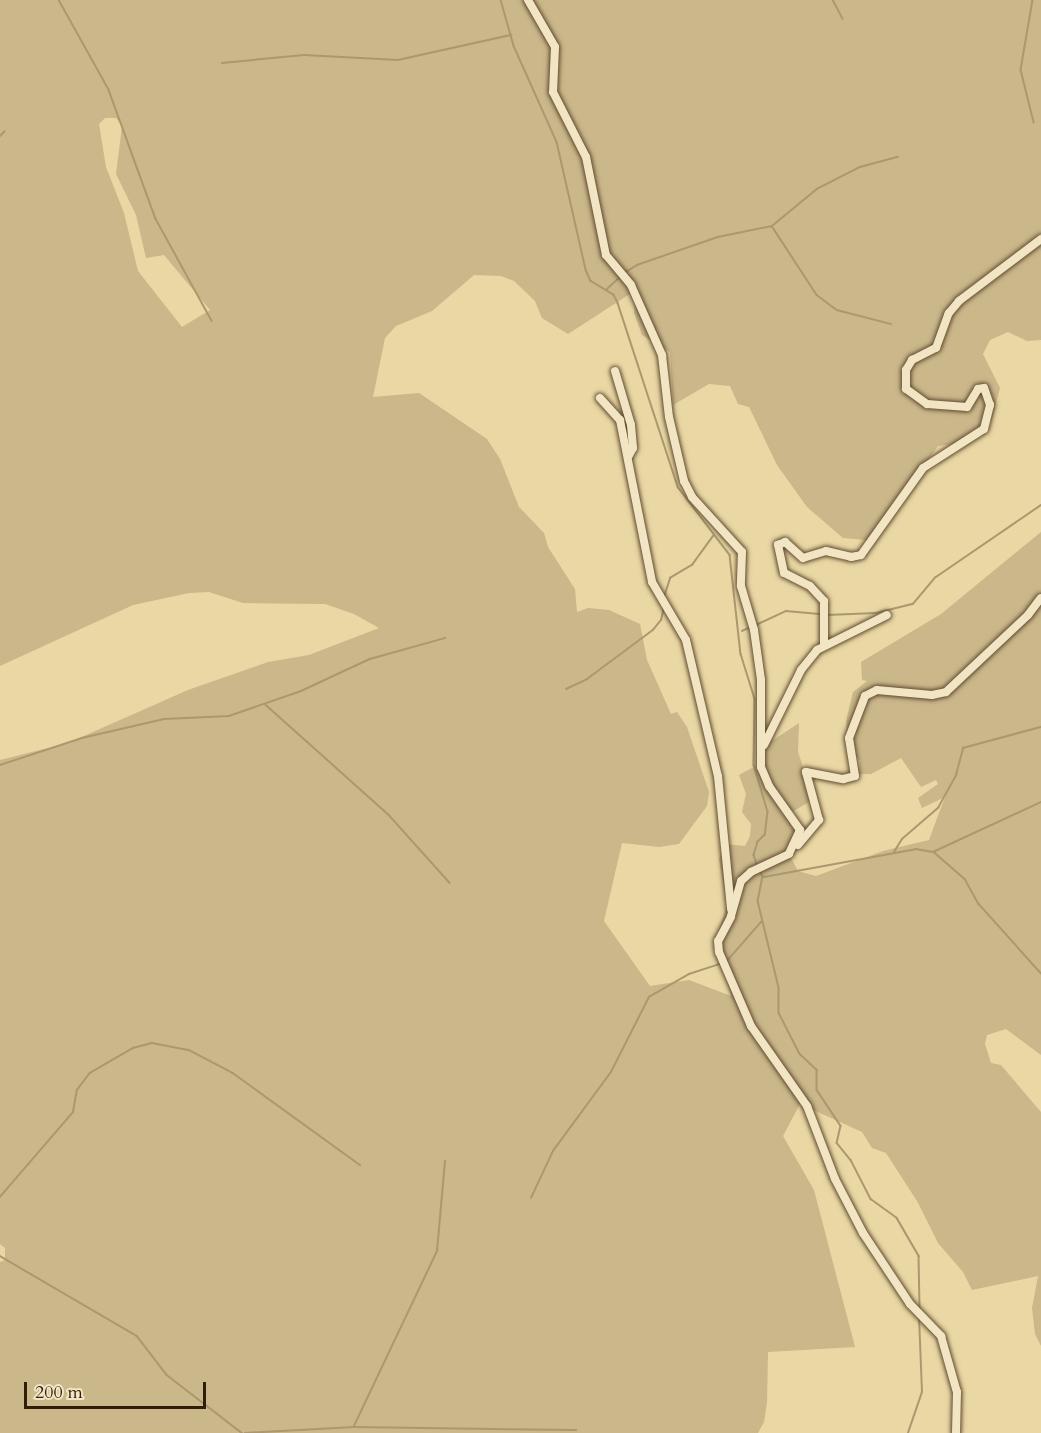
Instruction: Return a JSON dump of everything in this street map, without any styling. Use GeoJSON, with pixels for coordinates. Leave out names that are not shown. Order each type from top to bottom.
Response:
{"type":"FeatureCollection","features":[{"type":"Feature","properties":{"kind":"street"},"geometry":{"type":"LineString","coordinates":[[528,0],[555,47],[554,92],[586,157],[606,255],[631,285],[662,355],[669,417],[684,482],[692,497],[742,552],[741,586],[760,663],[763,747],[761,767],[765,779],[800,830],[795,849]]}},
{"type":"Feature","properties":{"kind":"street"},"geometry":{"type":"LineString","coordinates":[[824,644],[824,601],[810,586],[784,573],[778,545],[784,542],[803,558],[826,551],[851,557],[861,555],[923,468],[984,429],[990,405],[984,388],[978,389],[967,407],[927,404],[906,389],[906,370],[912,360],[936,348],[947,318],[959,301],[1041,239]]}},
{"type":"Feature","properties":{"kind":"street"},"geometry":{"type":"LineString","coordinates":[[615,371],[631,425],[633,448],[628,457]]}},
{"type":"Feature","properties":{"kind":"street"},"geometry":{"type":"LineString","coordinates":[[600,398],[620,420],[642,547],[652,582],[686,640],[710,735],[720,789],[731,917]]}},
{"type":"Feature","properties":{"kind":"street"},"geometry":{"type":"LineString","coordinates":[[956,1433],[957,1392],[941,1336],[910,1304],[863,1233],[835,1179],[807,1106],[770,1055],[740,1003],[718,944],[731,917],[740,885],[746,875],[795,849],[818,822],[805,773],[812,771],[843,779],[855,776],[849,738],[865,696],[877,690],[932,696],[946,692],[1028,615],[1041,598]]}},
{"type":"Feature","properties":{"kind":"street"},"geometry":{"type":"LineString","coordinates":[[763,747],[801,669],[824,644],[887,615]]}},
{"type":"Feature","properties":{"kind":"shaded area"},"geometry":{"type":"Polygon","coordinates":[[[0,0],[1041,0],[1041,340],[1027,341],[1008,332],[990,340],[983,354],[1000,388],[992,419],[986,429],[955,444],[938,446],[869,545],[865,540],[843,538],[807,507],[777,465],[749,407],[738,404],[730,386],[709,384],[673,405],[670,352],[642,335],[634,313],[636,290],[568,334],[542,318],[535,301],[514,281],[501,276],[474,275],[432,311],[396,326],[385,338],[373,397],[419,393],[487,439],[500,459],[519,507],[544,533],[548,547],[575,589],[577,612],[588,608],[609,610],[640,624],[647,660],[671,714],[677,712],[687,727],[709,792],[707,806],[679,844],[659,847],[622,843],[604,921],[650,986],[689,980],[731,996],[716,939],[727,905],[719,859],[724,844],[745,846],[750,836],[751,824],[742,812],[746,794],[739,775],[763,762],[767,744],[799,723],[798,752],[814,799],[792,812],[798,827],[791,858],[798,871],[816,876],[883,851],[929,840],[945,797],[922,808],[918,798],[938,784],[936,780],[921,787],[901,758],[871,774],[859,774],[860,761],[848,745],[846,721],[853,692],[867,681],[862,680],[861,662],[941,614],[1041,532],[1041,1055],[1006,1029],[987,1035],[985,1044],[991,1063],[1001,1065],[1041,1112],[1041,1346],[1035,1334],[1032,1308],[1038,1276],[972,1290],[963,1272],[938,1243],[917,1201],[886,1153],[872,1148],[862,1132],[809,1108],[804,1096],[783,1136],[814,1190],[855,1347],[768,1352],[767,1403],[764,1422],[758,1433],[0,1433],[0,1262],[5,1260],[5,1248],[0,1244],[0,760],[68,743],[188,690],[268,662],[309,655],[379,628],[354,614],[325,604],[243,603],[209,592],[189,593],[133,605],[0,666],[0,0]],[[105,118],[99,124],[106,167],[124,213],[138,271],[182,327],[210,310],[164,255],[146,258],[136,215],[116,174],[122,126],[116,118],[105,118]]]}},
{"type":"Feature","properties":{"kind":"waterway"},"geometry":{"type":"LineString","coordinates":[[59,0],[109,90],[156,219],[212,321]]}},
{"type":"Feature","properties":{"kind":"waterway"},"geometry":{"type":"LineString","coordinates":[[501,0],[514,46],[557,142],[586,270],[591,281],[614,295],[618,303],[678,487],[730,555],[741,654],[755,699],[754,765],[768,812],[765,835],[758,842],[754,855],[757,864]]}},
{"type":"Feature","properties":{"kind":"waterway"},"geometry":{"type":"LineString","coordinates":[[833,0],[843,19]]}},
{"type":"Feature","properties":{"kind":"waterway"},"geometry":{"type":"LineString","coordinates":[[1033,0],[1021,70],[1034,122]]}},
{"type":"Feature","properties":{"kind":"waterway"},"geometry":{"type":"LineString","coordinates":[[222,63],[304,55],[398,60],[511,35]]}},
{"type":"Feature","properties":{"kind":"waterway"},"geometry":{"type":"LineString","coordinates":[[0,136],[4,132]]}},
{"type":"Feature","properties":{"kind":"waterway"},"geometry":{"type":"LineString","coordinates":[[626,272],[637,265],[718,237],[772,226],[817,189],[860,167],[898,157]]}},
{"type":"Feature","properties":{"kind":"waterway"},"geometry":{"type":"LineString","coordinates":[[772,226],[817,295],[837,310],[891,324]]}},
{"type":"Feature","properties":{"kind":"waterway"},"geometry":{"type":"LineString","coordinates":[[606,290],[620,277]]}},
{"type":"Feature","properties":{"kind":"waterway"},"geometry":{"type":"LineString","coordinates":[[827,615],[876,613],[913,604],[936,577],[1041,505]]}},
{"type":"Feature","properties":{"kind":"waterway"},"geometry":{"type":"LineString","coordinates":[[664,597],[670,578],[692,565],[713,536]]}},
{"type":"Feature","properties":{"kind":"waterway"},"geometry":{"type":"LineString","coordinates":[[566,689],[587,679],[653,630],[661,620],[664,608]]}},
{"type":"Feature","properties":{"kind":"waterway"},"geometry":{"type":"LineString","coordinates":[[756,625],[786,611],[822,614]]}},
{"type":"Feature","properties":{"kind":"waterway"},"geometry":{"type":"LineString","coordinates":[[742,631],[751,627]]}},
{"type":"Feature","properties":{"kind":"waterway"},"geometry":{"type":"LineString","coordinates":[[0,765],[82,738],[164,719],[229,716],[301,691],[370,659],[445,638]]}},
{"type":"Feature","properties":{"kind":"waterway"},"geometry":{"type":"LineString","coordinates":[[265,704],[389,815],[450,883]]}},
{"type":"Feature","properties":{"kind":"waterway"},"geometry":{"type":"LineString","coordinates":[[894,852],[902,839],[938,808],[956,775],[963,748],[1041,727]]}},
{"type":"Feature","properties":{"kind":"waterway"},"geometry":{"type":"LineString","coordinates":[[764,877],[916,849],[933,852],[1041,802]]}},
{"type":"Feature","properties":{"kind":"waterway"},"geometry":{"type":"LineString","coordinates":[[934,852],[965,879],[979,904],[1041,973]]}},
{"type":"Feature","properties":{"kind":"waterway"},"geometry":{"type":"LineString","coordinates":[[760,872],[763,876],[758,901],[779,988],[779,1013],[800,1054],[817,1070],[817,1090],[841,1126],[837,1143],[851,1160],[871,1199],[897,1218],[919,1256],[920,1309]]}},
{"type":"Feature","properties":{"kind":"waterway"},"geometry":{"type":"LineString","coordinates":[[727,961],[761,922]]}},
{"type":"Feature","properties":{"kind":"waterway"},"geometry":{"type":"LineString","coordinates":[[531,1198],[553,1151],[611,1072],[649,997],[689,974],[720,964]]}},
{"type":"Feature","properties":{"kind":"waterway"},"geometry":{"type":"LineString","coordinates":[[0,1197],[73,1112],[77,1090],[90,1073],[133,1048],[152,1043],[189,1050],[233,1073],[360,1165]]}},
{"type":"Feature","properties":{"kind":"waterway"},"geometry":{"type":"LineString","coordinates":[[354,1426],[437,1251],[445,1161]]}},
{"type":"Feature","properties":{"kind":"waterway"},"geometry":{"type":"LineString","coordinates":[[0,1256],[137,1336],[167,1375],[242,1433]]}},
{"type":"Feature","properties":{"kind":"waterway"},"geometry":{"type":"LineString","coordinates":[[908,1433],[922,1392],[919,1317]]}},
{"type":"Feature","properties":{"kind":"waterway"},"geometry":{"type":"LineString","coordinates":[[245,1433],[354,1427],[576,1430]]}}]}
